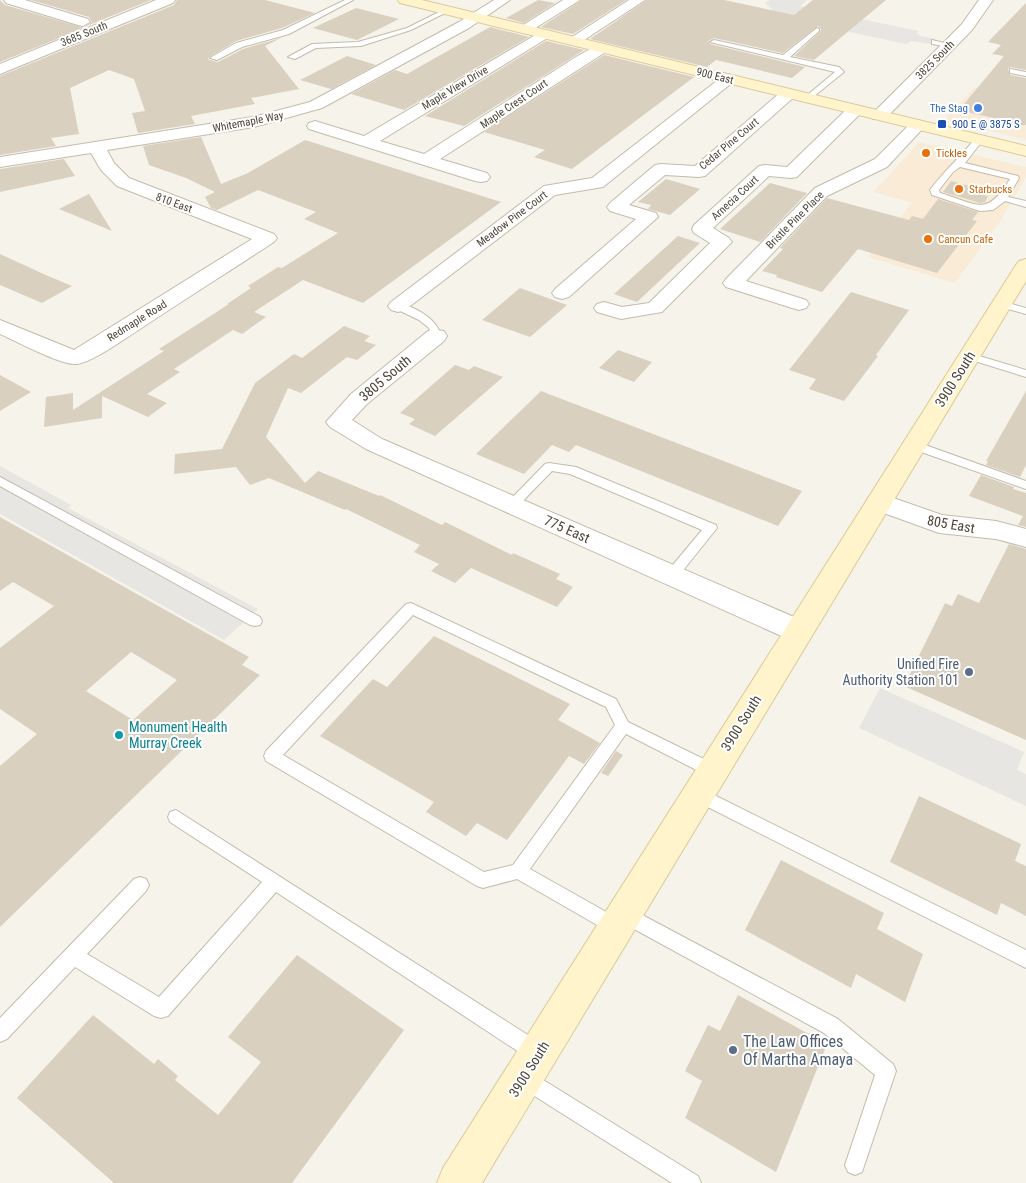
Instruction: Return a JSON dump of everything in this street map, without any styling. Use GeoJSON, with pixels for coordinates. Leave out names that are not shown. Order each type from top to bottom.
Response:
{"type":"FeatureCollection","features":[{"type":"Feature","properties":{"kind":"main road","name":"900 East"},"geometry":{"type":"LineString","coordinates":[[405,0],[1026,151]]}},
{"type":"Feature","properties":{"kind":"main road","name":"3900 South"},"geometry":{"type":"LineString","coordinates":[[458,1183],[969,356],[1014,308],[1024,273]]}},
{"type":"Feature","properties":{"kind":"street"},"geometry":{"type":"LineString","coordinates":[[0,61],[28,44],[84,22],[11,0]]}},
{"type":"Feature","properties":{"kind":"street","name":"3685 South"},"geometry":{"type":"LineString","coordinates":[[0,69],[168,0]]}},
{"type":"Feature","properties":{"kind":"street","name":"Whitemaple Way"},"geometry":{"type":"LineString","coordinates":[[0,162],[254,122],[316,105],[350,88],[503,0]]}},
{"type":"Feature","properties":{"kind":"street"},"geometry":{"type":"LineString","coordinates":[[524,29],[573,0]]}},
{"type":"Feature","properties":{"kind":"street"},"geometry":{"type":"LineString","coordinates":[[573,41],[638,0]]}},
{"type":"Feature","properties":{"kind":"street","name":"3825 South"},"geometry":{"type":"LineString","coordinates":[[879,116],[942,43],[967,26],[986,0]]}},
{"type":"Feature","properties":{"kind":"street","name":"Maple View Drive"},"geometry":{"type":"LineString","coordinates":[[366,142],[544,34]]}},
{"type":"Feature","properties":{"kind":"street","name":"Maple Crest Court"},"geometry":{"type":"LineString","coordinates":[[426,160],[602,48]]}},
{"type":"Feature","properties":{"kind":"street","name":"Meadow Pine Court"},"geometry":{"type":"LineString","coordinates":[[398,306],[550,190],[597,184],[728,79]]}},
{"type":"Feature","properties":{"kind":"street","name":"Cedar Pine Court"},"geometry":{"type":"LineString","coordinates":[[562,293],[649,216],[616,207],[661,169],[699,172],[788,94]]}},
{"type":"Feature","properties":{"kind":"street","name":"Arnecia Court"},"geometry":{"type":"LineString","coordinates":[[604,308],[621,313],[655,308],[722,242],[701,229],[765,170],[791,173],[855,110]]}},
{"type":"Feature","properties":{"kind":"street","name":"Bristle Pine Place"},"geometry":{"type":"LineString","coordinates":[[799,304],[733,283],[821,192],[882,163],[918,125]]}},
{"type":"Feature","properties":{"kind":"street"},"geometry":{"type":"LineString","coordinates":[[315,126],[481,177]]}},
{"type":"Feature","properties":{"kind":"street","name":"810 East"},"geometry":{"type":"LineString","coordinates":[[98,147],[104,163],[123,182],[267,238]]}},
{"type":"Feature","properties":{"kind":"street","name":"Redmaple Road"},"geometry":{"type":"LineString","coordinates":[[0,326],[76,358],[111,338],[267,238]]}},
{"type":"Feature","properties":{"kind":"street","name":"3805 South"},"geometry":{"type":"LineString","coordinates":[[338,422],[359,399],[436,336]]}},
{"type":"Feature","properties":{"kind":"street","name":"775 East"},"geometry":{"type":"LineString","coordinates":[[338,422],[374,444],[798,631]]}},
{"type":"Feature","properties":{"kind":"street","name":"805 East"},"geometry":{"type":"LineString","coordinates":[[879,502],[939,524],[996,530],[1026,538]]}},
{"type":"Feature","properties":{"kind":"lane"},"geometry":{"type":"LineString","coordinates":[[214,58],[239,45],[286,32],[350,0]]}},
{"type":"Feature","properties":{"kind":"lane"},"geometry":{"type":"LineString","coordinates":[[292,57],[315,46],[358,44],[409,29],[447,10]]}},
{"type":"Feature","properties":{"kind":"lane"},"geometry":{"type":"LineString","coordinates":[[784,58],[817,30]]}},
{"type":"Feature","properties":{"kind":"lane"},"geometry":{"type":"LineString","coordinates":[[714,42],[836,69],[840,72],[808,99]]}},
{"type":"Feature","properties":{"kind":"lane"},"geometry":{"type":"LineString","coordinates":[[1013,72],[1026,74]]}},
{"type":"Feature","properties":{"kind":"lane"},"geometry":{"type":"LineString","coordinates":[[959,164],[1015,178],[1003,198],[990,208],[980,208],[937,195],[934,190],[979,140]]}},
{"type":"Feature","properties":{"kind":"lane"},"geometry":{"type":"LineString","coordinates":[[1003,198],[1026,204]]}},
{"type":"Feature","properties":{"kind":"lane"},"geometry":{"type":"LineString","coordinates":[[398,306],[423,318],[434,327],[436,336]]}},
{"type":"Feature","properties":{"kind":"lane"},"geometry":{"type":"LineString","coordinates":[[969,356],[1026,374]]}},
{"type":"Feature","properties":{"kind":"lane"},"geometry":{"type":"LineString","coordinates":[[914,445],[1026,484]]}},
{"type":"Feature","properties":{"kind":"lane"},"geometry":{"type":"LineString","coordinates":[[512,505],[549,468],[572,470],[711,528],[672,575]]}},
{"type":"Feature","properties":{"kind":"lane"},"geometry":{"type":"LineString","coordinates":[[0,481],[255,621]]}},
{"type":"Feature","properties":{"kind":"lane"},"geometry":{"type":"LineString","coordinates":[[623,726],[518,871],[483,880],[272,756],[412,608],[611,703],[623,726],[705,783],[1026,958]]}},
{"type":"Feature","properties":{"kind":"lane"},"geometry":{"type":"LineString","coordinates":[[176,817],[274,881],[691,1183]]}},
{"type":"Feature","properties":{"kind":"lane"},"geometry":{"type":"LineString","coordinates":[[518,871],[773,993],[831,1026],[886,1071],[855,1164]]}},
{"type":"Feature","properties":{"kind":"lane"},"geometry":{"type":"LineString","coordinates":[[73,956],[161,1009],[274,881]]}},
{"type":"Feature","properties":{"kind":"lane"},"geometry":{"type":"LineString","coordinates":[[0,1032],[140,885]]}},
{"type":"Feature","properties":{"kind":"shaded area"},"geometry":{"type":"Polygon","coordinates":[[[770,0],[807,0],[800,6],[918,31],[917,34],[921,36],[935,39],[930,44],[912,41],[906,44],[780,17],[765,3],[770,0]]]}},
{"type":"Feature","properties":{"kind":"shaded area"},"geometry":{"type":"Polygon","coordinates":[[[975,87],[1026,98],[1026,140],[945,119],[975,87]]]}},
{"type":"Feature","properties":{"kind":"shaded area"},"geometry":{"type":"Polygon","coordinates":[[[919,142],[1026,167],[1026,177],[1001,220],[955,283],[868,257],[912,203],[874,192],[919,142]]]}},
{"type":"Feature","properties":{"kind":"shaded area"},"geometry":{"type":"Polygon","coordinates":[[[0,466],[71,505],[68,508],[258,609],[224,640],[0,514],[0,466]]]}},
{"type":"Feature","properties":{"kind":"shaded area"},"geometry":{"type":"Polygon","coordinates":[[[880,688],[1024,752],[1017,770],[1026,774],[1026,806],[859,728],[880,688]]]}},
{"type":"Feature","properties":{"kind":"building"},"geometry":{"type":"Polygon","coordinates":[[[0,0],[5,5],[84,28],[0,62],[0,0]]]}},
{"type":"Feature","properties":{"kind":"building"},"geometry":{"type":"Polygon","coordinates":[[[31,0],[151,0],[84,27],[92,22],[89,17],[31,0]]]}},
{"type":"Feature","properties":{"kind":"building"},"geometry":{"type":"Polygon","coordinates":[[[177,0],[265,0],[315,13],[282,28],[236,41],[208,58],[218,62],[243,49],[281,38],[265,46],[299,89],[251,98],[255,104],[191,116],[195,124],[138,133],[132,113],[145,111],[134,79],[109,70],[70,88],[79,134],[51,138],[56,146],[0,155],[0,76],[174,5],[177,0]]]}},
{"type":"Feature","properties":{"kind":"building"},"geometry":{"type":"Polygon","coordinates":[[[538,0],[555,3],[524,23],[506,18],[538,0]]]}},
{"type":"Feature","properties":{"kind":"building"},"geometry":{"type":"Polygon","coordinates":[[[582,0],[626,0],[573,34],[541,27],[582,0]]]}},
{"type":"Feature","properties":{"kind":"building"},"geometry":{"type":"Polygon","coordinates":[[[647,0],[724,0],[794,15],[813,0],[886,0],[814,60],[794,56],[820,32],[821,29],[818,26],[783,53],[714,38],[708,41],[710,44],[805,67],[792,78],[716,60],[707,67],[590,39],[647,0]]]}},
{"type":"Feature","properties":{"kind":"building"},"geometry":{"type":"Polygon","coordinates":[[[1026,3],[1026,70],[1010,67],[1008,69],[1010,75],[1026,78],[1026,125],[1009,126],[1002,120],[959,110],[1004,56],[992,54],[1001,45],[988,42],[1026,3]]]}},
{"type":"Feature","properties":{"kind":"building"},"geometry":{"type":"Polygon","coordinates":[[[356,8],[399,19],[357,40],[313,28],[356,8]]]}},
{"type":"Feature","properties":{"kind":"building"},"geometry":{"type":"Polygon","coordinates":[[[490,27],[529,37],[404,110],[351,94],[395,70],[407,74],[490,27]]]}},
{"type":"Feature","properties":{"kind":"building"},"geometry":{"type":"Polygon","coordinates":[[[546,41],[584,50],[464,126],[425,116],[546,41]]]}},
{"type":"Feature","properties":{"kind":"building"},"geometry":{"type":"Polygon","coordinates":[[[604,55],[694,77],[572,169],[534,157],[545,150],[484,132],[604,55]]]}},
{"type":"Feature","properties":{"kind":"building"},"geometry":{"type":"Polygon","coordinates":[[[347,56],[376,65],[331,89],[300,80],[347,56]]]}},
{"type":"Feature","properties":{"kind":"building"},"geometry":{"type":"Polygon","coordinates":[[[201,137],[221,184],[248,173],[305,140],[501,202],[363,303],[303,280],[254,312],[266,317],[242,334],[233,330],[174,369],[180,372],[147,394],[167,403],[148,417],[102,396],[102,418],[44,427],[46,397],[73,393],[73,410],[164,351],[159,349],[229,304],[227,304],[251,288],[248,286],[278,267],[282,268],[338,233],[304,219],[316,212],[258,190],[217,210],[211,208],[205,197],[215,192],[186,178],[149,165],[143,146],[201,137]]]}},
{"type":"Feature","properties":{"kind":"building"},"geometry":{"type":"Polygon","coordinates":[[[64,159],[75,176],[0,192],[0,169],[64,159]]]}},
{"type":"Feature","properties":{"kind":"building"},"geometry":{"type":"Polygon","coordinates":[[[666,179],[700,189],[670,215],[648,209],[651,205],[638,202],[666,179]]]}},
{"type":"Feature","properties":{"kind":"building"},"geometry":{"type":"Polygon","coordinates":[[[951,181],[977,188],[973,193],[988,196],[985,202],[980,203],[943,192],[951,181]]]}},
{"type":"Feature","properties":{"kind":"building"},"geometry":{"type":"Polygon","coordinates":[[[770,183],[807,193],[760,242],[720,229],[770,183]]]}},
{"type":"Feature","properties":{"kind":"building"},"geometry":{"type":"Polygon","coordinates":[[[89,194],[112,231],[59,209],[89,194]]]}},
{"type":"Feature","properties":{"kind":"building"},"geometry":{"type":"Polygon","coordinates":[[[827,198],[909,220],[912,216],[923,219],[938,199],[978,212],[972,220],[977,221],[937,273],[858,249],[822,292],[762,271],[783,249],[780,248],[827,198]]]}},
{"type":"Feature","properties":{"kind":"building"},"geometry":{"type":"Polygon","coordinates":[[[678,236],[700,243],[637,302],[614,294],[678,236]]]}},
{"type":"Feature","properties":{"kind":"building"},"geometry":{"type":"Polygon","coordinates":[[[0,254],[72,286],[42,303],[0,285],[0,254]]]}},
{"type":"Feature","properties":{"kind":"building"},"geometry":{"type":"Polygon","coordinates":[[[520,288],[567,305],[530,337],[482,320],[520,288]]]}},
{"type":"Feature","properties":{"kind":"building"},"geometry":{"type":"Polygon","coordinates":[[[851,292],[909,310],[876,355],[878,356],[844,401],[809,389],[816,379],[789,370],[851,292]]]}},
{"type":"Feature","properties":{"kind":"building"},"geometry":{"type":"Polygon","coordinates":[[[344,326],[370,336],[364,341],[376,345],[357,360],[347,357],[301,393],[288,388],[266,437],[305,483],[318,471],[380,495],[442,525],[445,522],[512,555],[513,553],[560,574],[556,579],[573,587],[557,607],[471,568],[455,583],[431,571],[439,564],[414,552],[420,545],[346,509],[269,478],[250,485],[236,467],[174,474],[175,454],[222,449],[255,383],[294,354],[302,358],[344,326]]]}},
{"type":"Feature","properties":{"kind":"building"},"geometry":{"type":"Polygon","coordinates":[[[618,350],[652,362],[634,382],[599,368],[618,350]]]}},
{"type":"Feature","properties":{"kind":"building"},"geometry":{"type":"Polygon","coordinates":[[[455,365],[469,370],[474,366],[503,377],[435,436],[409,424],[415,419],[400,413],[455,365]]]}},
{"type":"Feature","properties":{"kind":"building"},"geometry":{"type":"Polygon","coordinates":[[[0,375],[31,392],[0,411],[0,375]]]}},
{"type":"Feature","properties":{"kind":"building"},"geometry":{"type":"Polygon","coordinates":[[[541,391],[802,491],[778,526],[576,445],[569,452],[552,445],[524,474],[476,454],[541,391]]]}},
{"type":"Feature","properties":{"kind":"building"},"geometry":{"type":"Polygon","coordinates":[[[1026,391],[1026,465],[1020,477],[986,465],[988,461],[986,461],[1026,391]]]}},
{"type":"Feature","properties":{"kind":"building"},"geometry":{"type":"Polygon","coordinates":[[[981,475],[1026,493],[1026,527],[1018,525],[1023,516],[969,496],[981,475]]]}},
{"type":"Feature","properties":{"kind":"building","name":"Monument Health Murray Creek"},"geometry":{"type":"Polygon","coordinates":[[[0,517],[249,657],[242,665],[260,675],[0,927],[0,766],[37,734],[0,709],[0,648],[54,606],[13,582],[0,591],[0,517]],[[131,652],[86,691],[133,720],[177,680],[131,652]]]}},
{"type":"Feature","properties":{"kind":"building","name":"Unified Fire Authority Station 101"},"geometry":{"type":"Polygon","coordinates":[[[1009,544],[1026,549],[1026,740],[904,686],[945,603],[952,606],[958,594],[979,603],[1009,544]]]}},
{"type":"Feature","properties":{"kind":"building"},"geometry":{"type":"Polygon","coordinates":[[[434,636],[570,704],[558,720],[600,743],[584,764],[569,756],[507,840],[477,823],[466,836],[426,812],[434,802],[320,736],[373,679],[387,687],[434,636]]]}},
{"type":"Feature","properties":{"kind":"building"},"geometry":{"type":"Polygon","coordinates":[[[616,751],[623,755],[608,776],[601,773],[616,751]]]}},
{"type":"Feature","properties":{"kind":"building"},"geometry":{"type":"Polygon","coordinates":[[[919,796],[1021,844],[1015,861],[1026,866],[1026,916],[1001,903],[997,915],[890,862],[919,796]]]}},
{"type":"Feature","properties":{"kind":"building"},"geometry":{"type":"Polygon","coordinates":[[[781,860],[884,913],[877,929],[923,954],[905,1002],[856,974],[851,988],[745,930],[781,860]]]}},
{"type":"Feature","properties":{"kind":"building"},"geometry":{"type":"Polygon","coordinates":[[[297,955],[404,1030],[292,1183],[114,1183],[17,1098],[93,1015],[154,1064],[158,1059],[178,1076],[175,1080],[218,1115],[261,1062],[228,1037],[297,955]]]}},
{"type":"Feature","properties":{"kind":"building"},"geometry":{"type":"Polygon","coordinates":[[[738,995],[827,1044],[776,1172],[685,1118],[702,1081],[685,1071],[708,1025],[720,1031],[738,995]]]}},
{"type":"Feature","properties":{"kind":"place","name":"The Stag"},"geometry":{"type":"Point","coordinates":[978,108]}},
{"type":"Feature","properties":{"kind":"place","name":"900 E @ 3875 S"},"geometry":{"type":"Point","coordinates":[942,124]}},
{"type":"Feature","properties":{"kind":"place","name":"Tickles"},"geometry":{"type":"Point","coordinates":[926,153]}},
{"type":"Feature","properties":{"kind":"place","name":"Starbucks"},"geometry":{"type":"Point","coordinates":[959,189]}},
{"type":"Feature","properties":{"kind":"place","name":"Cancun Cafe"},"geometry":{"type":"Point","coordinates":[928,239]}},
{"type":"Feature","properties":{"kind":"place","name":"Unified Fire Authority Station 101"},"geometry":{"type":"Point","coordinates":[969,672]}},
{"type":"Feature","properties":{"kind":"place","name":"Monument Health Murray Creek"},"geometry":{"type":"Point","coordinates":[119,735]}},
{"type":"Feature","properties":{"kind":"place","name":"The Law Offices Of Martha Amaya"},"geometry":{"type":"Point","coordinates":[733,1050]}}]}
